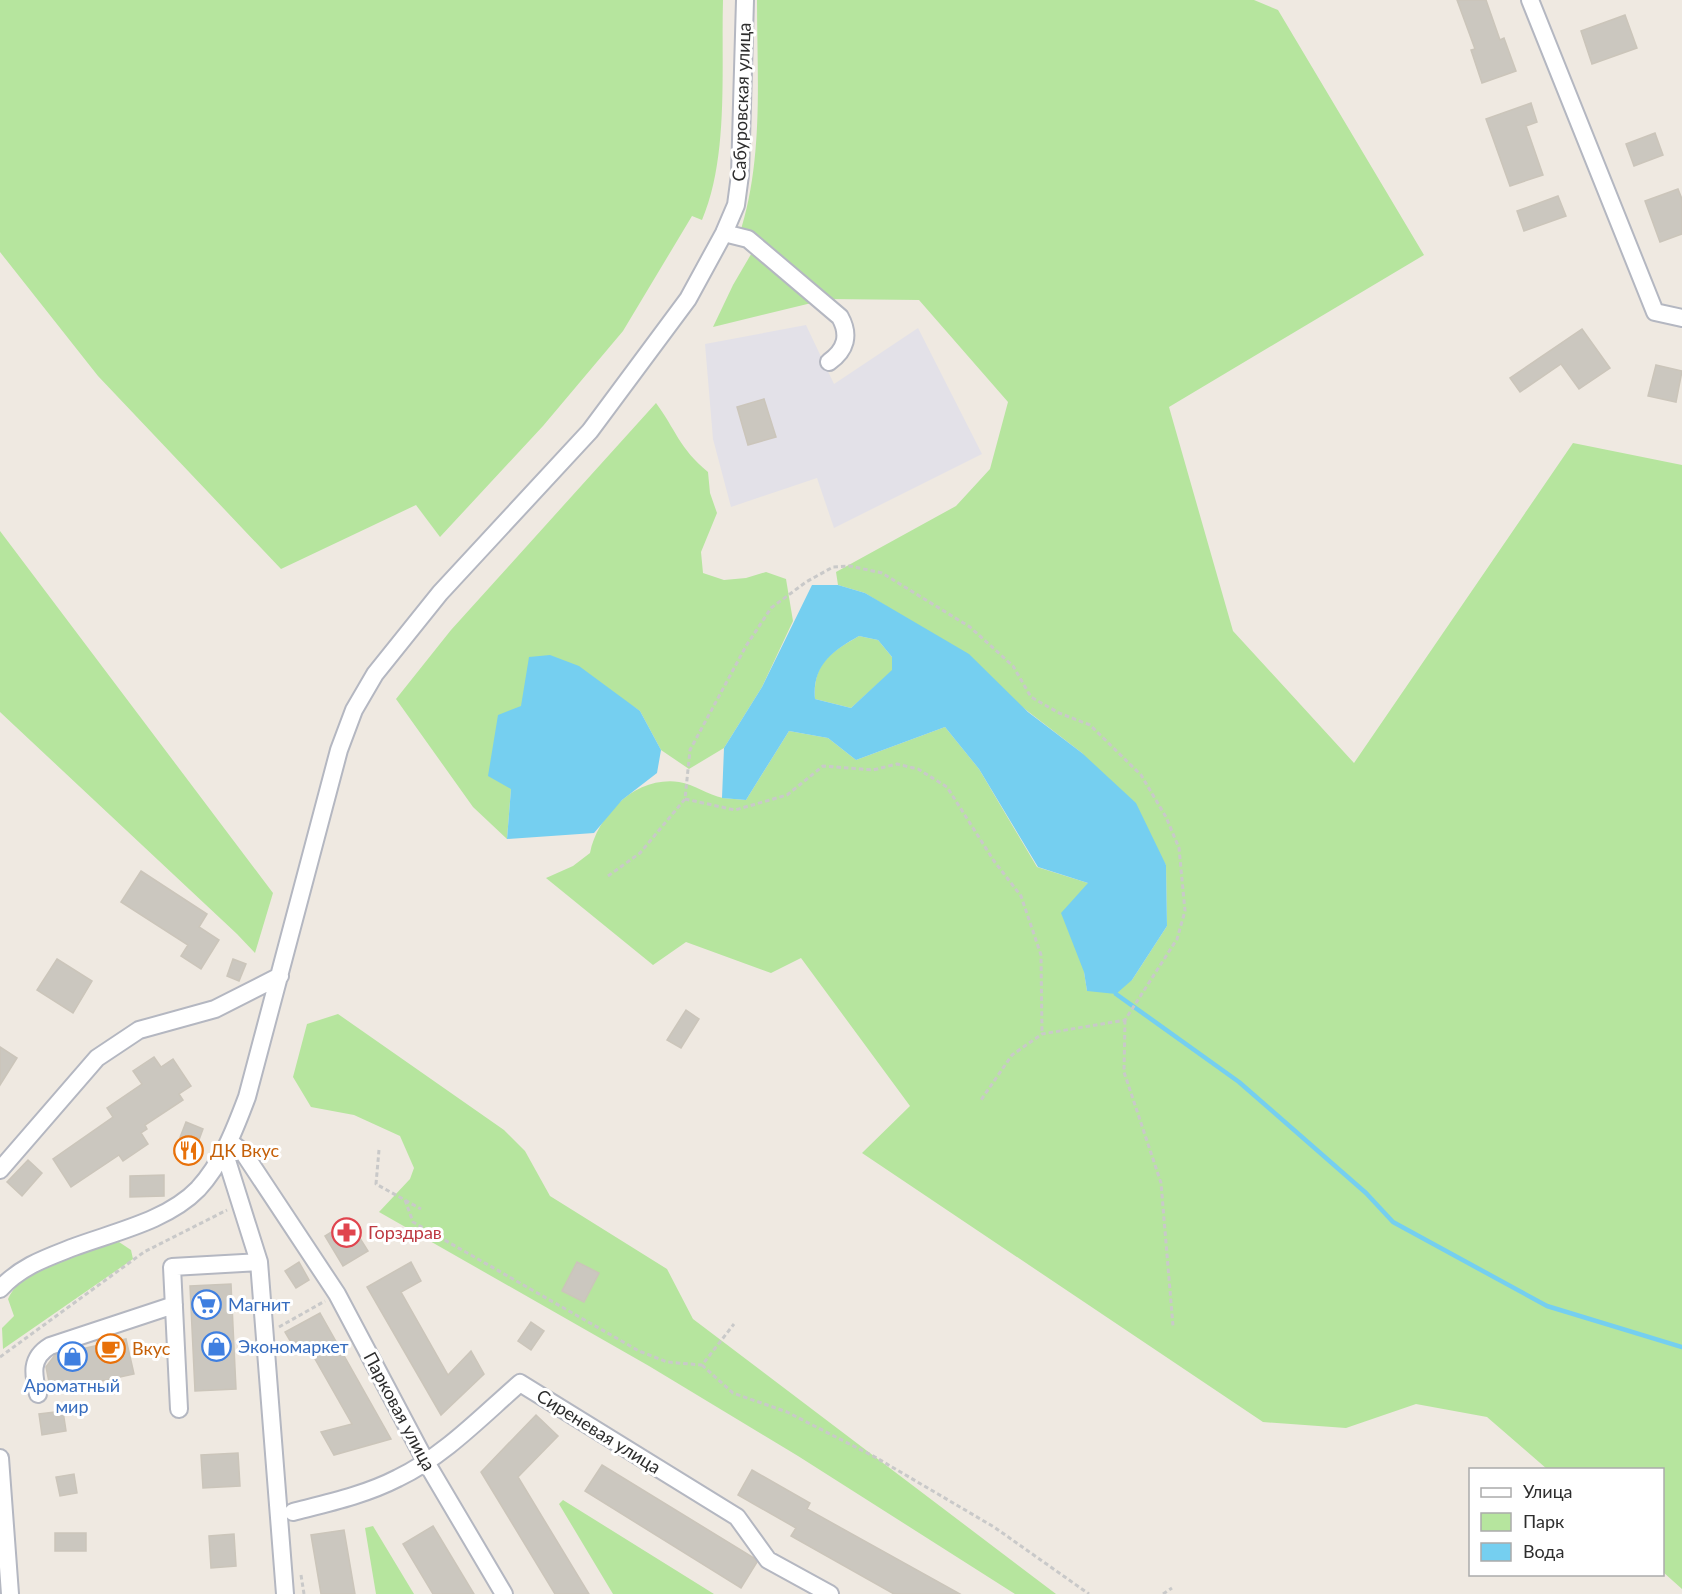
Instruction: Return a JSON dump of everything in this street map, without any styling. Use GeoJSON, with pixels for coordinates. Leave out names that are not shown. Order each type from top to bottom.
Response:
{"type":"FeatureCollection","features":[{"type":"Feature","properties":{"kind":"street","name":"Сабуровская улица"},"geometry":{"type":"LineString","coordinates":[[0,1289],[13,1275],[35,1262],[152,1218],[177,1204],[198,1189],[227,1146],[247,1097],[339,750],[354,710],[375,674],[440,593],[590,431],[688,299],[724,233],[736,205],[740,175],[745,0]]}},
{"type":"Feature","properties":{"kind":"street"},"geometry":{"type":"LineString","coordinates":[[1530,0],[1655,312],[1682,318]]}},
{"type":"Feature","properties":{"kind":"street"},"geometry":{"type":"LineString","coordinates":[[724,233],[748,239],[840,317],[847,329],[846,342],[838,355],[829,362]]}},
{"type":"Feature","properties":{"kind":"street"},"geometry":{"type":"LineString","coordinates":[[0,1170],[96,1058],[115,1044],[139,1030],[215,1009],[280,976]]}},
{"type":"Feature","properties":{"kind":"street"},"geometry":{"type":"LineString","coordinates":[[227,1146],[259,1262],[285,1594]]}},
{"type":"Feature","properties":{"kind":"street","name":"Парковая улица"},"geometry":{"type":"LineString","coordinates":[[227,1146],[243,1152],[337,1294],[426,1462],[504,1594]]}},
{"type":"Feature","properties":{"kind":"street"},"geometry":{"type":"LineString","coordinates":[[179,1409],[172,1267],[259,1262]]}},
{"type":"Feature","properties":{"kind":"street"},"geometry":{"type":"LineString","coordinates":[[38,1394],[33,1366],[41,1352],[50,1346],[174,1305]]}},
{"type":"Feature","properties":{"kind":"street","name":"Сиреневая улица"},"geometry":{"type":"LineString","coordinates":[[293,1512],[370,1490],[397,1479],[426,1462],[520,1383],[737,1517],[768,1560],[830,1594]]}},
{"type":"Feature","properties":{"kind":"street"},"geometry":{"type":"LineString","coordinates":[[0,1458],[10,1594]]}},
{"type":"Feature","properties":{"kind":"path"},"geometry":{"type":"LineString","coordinates":[[608,876],[640,853],[685,798],[690,750],[746,646],[771,608],[806,582],[833,567],[850,566],[882,573],[970,627],[1013,666],[1031,697],[1059,713],[1090,725],[1141,775],[1166,818],[1179,848],[1185,911],[1178,939],[1125,1020],[1124,1072],[1161,1183],[1173,1326]]}},
{"type":"Feature","properties":{"kind":"path"},"geometry":{"type":"LineString","coordinates":[[685,798],[735,810],[787,795],[824,766],[873,770],[897,764],[918,769],[947,788],[994,861],[1021,896],[1041,956],[1041,1034]]}},
{"type":"Feature","properties":{"kind":"path"},"geometry":{"type":"LineString","coordinates":[[981,1100],[1012,1055],[1041,1034],[1125,1020]]}},
{"type":"Feature","properties":{"kind":"path"},"geometry":{"type":"LineString","coordinates":[[379,1150],[376,1184],[421,1209]]}},
{"type":"Feature","properties":{"kind":"path"},"geometry":{"type":"LineString","coordinates":[[405,1200],[413,1222],[639,1351],[667,1362],[702,1365],[733,1393],[787,1412],[875,1458],[994,1527],[1089,1594]]}},
{"type":"Feature","properties":{"kind":"path"},"geometry":{"type":"LineString","coordinates":[[0,1357],[144,1252],[241,1202]]}},
{"type":"Feature","properties":{"kind":"path"},"geometry":{"type":"LineString","coordinates":[[277,1328],[337,1294]]}},
{"type":"Feature","properties":{"kind":"path"},"geometry":{"type":"LineString","coordinates":[[702,1365],[734,1324]]}},
{"type":"Feature","properties":{"kind":"path"},"geometry":{"type":"LineString","coordinates":[[301,1571],[304,1594]]}},
{"type":"Feature","properties":{"kind":"path"},"geometry":{"type":"LineString","coordinates":[[1163,1594],[1172,1588]]}},
{"type":"Feature","properties":{"kind":"shaded area"},"geometry":{"type":"Polygon","coordinates":[[[806,325],[834,384],[918,328],[982,454],[834,528],[817,478],[731,507],[713,439],[705,344],[806,325]]]}},
{"type":"Feature","properties":{"kind":"green space"},"geometry":{"type":"Polygon","coordinates":[[[0,0],[723,0],[722,112],[720,141],[711,195],[702,220],[692,216],[623,331],[543,426],[440,537],[416,505],[281,569],[98,376],[0,252],[0,0]]]}},
{"type":"Feature","properties":{"kind":"green space"},"geometry":{"type":"Polygon","coordinates":[[[757,0],[1254,0],[1278,10],[1424,255],[1169,407],[1233,631],[1354,763],[1573,443],[1682,465],[1682,1589],[1664,1573],[1664,1468],[1546,1468],[1487,1417],[1416,1404],[1346,1428],[1263,1422],[862,1153],[910,1106],[801,958],[771,973],[686,942],[653,965],[546,878],[573,866],[590,853],[594,839],[610,812],[621,801],[648,785],[679,782],[717,797],[746,800],[789,731],[828,738],[856,760],[945,727],[979,769],[1037,867],[1088,883],[1084,972],[1087,991],[1132,980],[1167,926],[1166,865],[1082,753],[913,623],[865,593],[838,585],[836,572],[956,506],[990,469],[1008,402],[919,300],[828,299],[713,327],[733,285],[757,244],[739,236],[747,207],[756,148],[757,0]]]}},
{"type":"Feature","properties":{"kind":"green space"},"geometry":{"type":"Polygon","coordinates":[[[656,403],[690,455],[708,472],[710,493],[717,513],[701,552],[703,573],[724,580],[746,578],[766,572],[786,579],[793,621],[762,687],[724,748],[689,769],[661,750],[640,711],[611,692],[511,789],[507,839],[473,807],[396,699],[451,630],[656,403]]]}},
{"type":"Feature","properties":{"kind":"green space"},"geometry":{"type":"Polygon","coordinates":[[[0,531],[273,893],[255,953],[0,712],[0,531]]]}},
{"type":"Feature","properties":{"kind":"green space"},"geometry":{"type":"Polygon","coordinates":[[[859,636],[878,640],[892,657],[893,670],[851,708],[815,699],[817,676],[825,660],[859,636]]]}},
{"type":"Feature","properties":{"kind":"green space"},"geometry":{"type":"Polygon","coordinates":[[[338,1014],[504,1130],[525,1151],[550,1196],[667,1269],[693,1319],[1056,1594],[1015,1594],[798,1456],[649,1366],[379,1212],[410,1179],[414,1168],[400,1136],[354,1115],[311,1107],[293,1077],[307,1024],[338,1014]]]}},
{"type":"Feature","properties":{"kind":"green space"},"geometry":{"type":"Polygon","coordinates":[[[119,1242],[131,1250],[133,1259],[3,1349],[2,1328],[14,1316],[8,1299],[16,1286],[27,1276],[56,1260],[119,1242]]]}},
{"type":"Feature","properties":{"kind":"green space"},"geometry":{"type":"Polygon","coordinates":[[[563,1500],[714,1594],[613,1594],[559,1504],[563,1500]]]}},
{"type":"Feature","properties":{"kind":"green space"},"geometry":{"type":"Polygon","coordinates":[[[373,1526],[414,1594],[376,1594],[365,1528],[373,1526]]]}},
{"type":"Feature","properties":{"kind":"water"},"geometry":{"type":"Polygon","coordinates":[[[812,585],[838,585],[865,593],[969,654],[1028,712],[1082,753],[1136,803],[1166,865],[1167,926],[1132,980],[1116,994],[1087,991],[1084,972],[1061,913],[1088,883],[1038,867],[979,769],[945,727],[856,760],[828,738],[789,731],[746,800],[722,798],[724,748],[762,687],[812,585]],[[859,636],[832,654],[820,669],[815,687],[815,699],[851,708],[892,670],[892,657],[878,640],[859,636]]]}},
{"type":"Feature","properties":{"kind":"water"},"geometry":{"type":"Polygon","coordinates":[[[550,655],[579,666],[640,711],[661,750],[657,773],[622,800],[594,833],[507,839],[511,789],[488,776],[498,715],[521,706],[529,657],[550,655]]]}},
{"type":"Feature","properties":{"kind":"building"},"geometry":{"type":"Polygon","coordinates":[[[1457,0],[1486,0],[1500,40],[1504,38],[1516,71],[1482,83],[1471,50],[1475,49],[1457,0]]]}},
{"type":"Feature","properties":{"kind":"building"},"geometry":{"type":"Polygon","coordinates":[[[1625,15],[1637,48],[1592,64],[1581,31],[1625,15]]]}},
{"type":"Feature","properties":{"kind":"building"},"geometry":{"type":"Polygon","coordinates":[[[1531,103],[1537,122],[1526,126],[1543,175],[1510,186],[1486,119],[1531,103]]]}},
{"type":"Feature","properties":{"kind":"building"},"geometry":{"type":"Polygon","coordinates":[[[1655,133],[1663,155],[1634,166],[1626,144],[1655,133]]]}},
{"type":"Feature","properties":{"kind":"building"},"geometry":{"type":"Polygon","coordinates":[[[1678,189],[1682,199],[1682,234],[1660,242],[1645,201],[1678,189]]]}},
{"type":"Feature","properties":{"kind":"building"},"geometry":{"type":"Polygon","coordinates":[[[1558,196],[1566,216],[1524,231],[1517,211],[1558,196]]]}},
{"type":"Feature","properties":{"kind":"building"},"geometry":{"type":"Polygon","coordinates":[[[1582,329],[1610,368],[1579,389],[1561,364],[1520,392],[1510,378],[1582,329]]]}},
{"type":"Feature","properties":{"kind":"building"},"geometry":{"type":"Polygon","coordinates":[[[1656,365],[1682,371],[1676,402],[1648,396],[1656,365]]]}},
{"type":"Feature","properties":{"kind":"building"},"geometry":{"type":"Polygon","coordinates":[[[764,399],[776,437],[748,445],[737,407],[764,399]]]}},
{"type":"Feature","properties":{"kind":"building"},"geometry":{"type":"Polygon","coordinates":[[[141,871],[207,914],[199,927],[219,940],[201,969],[181,956],[188,945],[121,902],[141,871]]]}},
{"type":"Feature","properties":{"kind":"building"},"geometry":{"type":"Polygon","coordinates":[[[57,959],[92,981],[73,1013],[37,990],[57,959]]]}},
{"type":"Feature","properties":{"kind":"building"},"geometry":{"type":"Polygon","coordinates":[[[233,959],[246,964],[239,981],[227,976],[233,959]]]}},
{"type":"Feature","properties":{"kind":"building"},"geometry":{"type":"Polygon","coordinates":[[[686,1010],[699,1019],[681,1048],[667,1040],[686,1010]]]}},
{"type":"Feature","properties":{"kind":"building"},"geometry":{"type":"Polygon","coordinates":[[[0,1047],[17,1058],[0,1085],[0,1047]]]}},
{"type":"Feature","properties":{"kind":"building"},"geometry":{"type":"Polygon","coordinates":[[[154,1057],[161,1067],[173,1059],[191,1086],[179,1094],[183,1100],[145,1125],[147,1129],[141,1133],[148,1144],[123,1161],[119,1155],[71,1187],[53,1159],[113,1117],[107,1108],[142,1084],[133,1071],[154,1057]]]}},
{"type":"Feature","properties":{"kind":"building"},"geometry":{"type":"Polygon","coordinates":[[[186,1122],[203,1129],[192,1159],[174,1153],[186,1122]]]}},
{"type":"Feature","properties":{"kind":"building"},"geometry":{"type":"Polygon","coordinates":[[[28,1160],[42,1173],[22,1196],[7,1182],[28,1160]]]}},
{"type":"Feature","properties":{"kind":"building"},"geometry":{"type":"Polygon","coordinates":[[[164,1175],[164,1196],[130,1197],[130,1176],[164,1175]]]}},
{"type":"Feature","properties":{"kind":"building"},"geometry":{"type":"Polygon","coordinates":[[[349,1221],[368,1251],[343,1266],[325,1236],[349,1221]]]}},
{"type":"Feature","properties":{"kind":"building"},"geometry":{"type":"Polygon","coordinates":[[[299,1262],[309,1280],[296,1288],[285,1271],[299,1262]]]}},
{"type":"Feature","properties":{"kind":"building"},"geometry":{"type":"Polygon","coordinates":[[[411,1262],[421,1281],[401,1292],[448,1375],[471,1351],[484,1374],[441,1415],[367,1287],[411,1262]]]}},
{"type":"Feature","properties":{"kind":"building"},"geometry":{"type":"Polygon","coordinates":[[[577,1262],[599,1273],[584,1302],[562,1291],[577,1262]]]}},
{"type":"Feature","properties":{"kind":"building"},"geometry":{"type":"Polygon","coordinates":[[[231,1284],[236,1389],[195,1391],[190,1286],[231,1284]]]}},
{"type":"Feature","properties":{"kind":"building"},"geometry":{"type":"Polygon","coordinates":[[[320,1313],[391,1439],[334,1455],[321,1432],[352,1424],[307,1345],[296,1351],[285,1332],[320,1313]]]}},
{"type":"Feature","properties":{"kind":"building"},"geometry":{"type":"Polygon","coordinates":[[[531,1322],[544,1331],[531,1350],[518,1341],[531,1322]]]}},
{"type":"Feature","properties":{"kind":"building"},"geometry":{"type":"Polygon","coordinates":[[[126,1339],[134,1374],[51,1392],[46,1367],[55,1355],[126,1339]]]}},
{"type":"Feature","properties":{"kind":"building"},"geometry":{"type":"Polygon","coordinates":[[[63,1411],[66,1431],[42,1435],[39,1414],[63,1411]]]}},
{"type":"Feature","properties":{"kind":"building"},"geometry":{"type":"Polygon","coordinates":[[[536,1415],[558,1436],[518,1477],[589,1594],[555,1594],[481,1472],[536,1415]]]}},
{"type":"Feature","properties":{"kind":"building"},"geometry":{"type":"Polygon","coordinates":[[[238,1453],[240,1486],[203,1488],[201,1455],[238,1453]]]}},
{"type":"Feature","properties":{"kind":"building"},"geometry":{"type":"Polygon","coordinates":[[[602,1465],[754,1558],[757,1562],[741,1588],[585,1491],[602,1465]]]}},
{"type":"Feature","properties":{"kind":"building"},"geometry":{"type":"Polygon","coordinates":[[[752,1470],[810,1503],[807,1509],[960,1594],[894,1594],[791,1536],[796,1528],[738,1495],[752,1470]]]}},
{"type":"Feature","properties":{"kind":"building"},"geometry":{"type":"Polygon","coordinates":[[[74,1474],[77,1493],[60,1496],[56,1477],[74,1474]]]}},
{"type":"Feature","properties":{"kind":"building"},"geometry":{"type":"Polygon","coordinates":[[[433,1526],[474,1594],[433,1594],[403,1544],[433,1526]]]}},
{"type":"Feature","properties":{"kind":"building"},"geometry":{"type":"Polygon","coordinates":[[[344,1530],[355,1594],[321,1594],[311,1535],[344,1530]]]}},
{"type":"Feature","properties":{"kind":"building"},"geometry":{"type":"Polygon","coordinates":[[[55,1533],[86,1533],[86,1551],[55,1551],[55,1533]]]}},
{"type":"Feature","properties":{"kind":"building"},"geometry":{"type":"Polygon","coordinates":[[[234,1534],[236,1566],[211,1568],[209,1536],[234,1534]]]}},
{"type":"Feature","properties":{"kind":"waterway"},"geometry":{"type":"LineString","coordinates":[[1116,994],[1239,1082],[1366,1193],[1393,1222],[1547,1306],[1682,1347]]}},
{"type":"Feature","properties":{"kind":"place","name":"ДК Вкус"},"geometry":{"type":"Point","coordinates":[189,1150]}},
{"type":"Feature","properties":{"kind":"place","name":"Горздрав"},"geometry":{"type":"Point","coordinates":[347,1232]}},
{"type":"Feature","properties":{"kind":"place","name":"Магнит"},"geometry":{"type":"Point","coordinates":[207,1304]}},
{"type":"Feature","properties":{"kind":"place","name":"Экономаркет"},"geometry":{"type":"Point","coordinates":[217,1346]}},
{"type":"Feature","properties":{"kind":"place","name":"Вкус"},"geometry":{"type":"Point","coordinates":[111,1348]}},
{"type":"Feature","properties":{"kind":"place","name":"Ароматный мир"},"geometry":{"type":"Point","coordinates":[72,1356]}}]}
